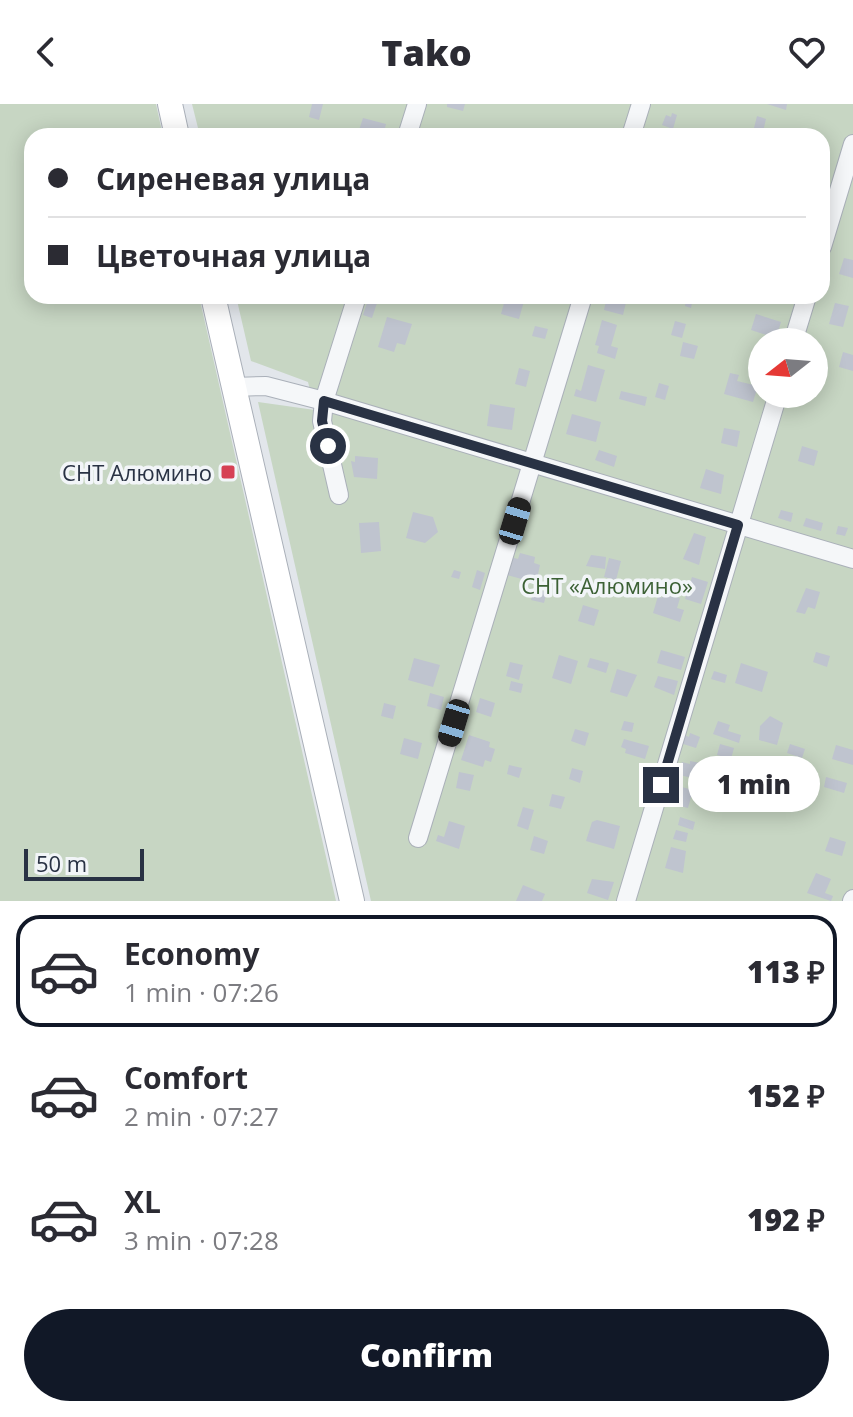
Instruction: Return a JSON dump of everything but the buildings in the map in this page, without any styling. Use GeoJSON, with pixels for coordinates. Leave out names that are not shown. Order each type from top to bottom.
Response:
{"type":"FeatureCollection","features":[{"type":"Feature","properties":{"kind":"main road"},"geometry":{"type":"LineString","coordinates":[[170,104],[175,128]]}},
{"type":"Feature","properties":{"kind":"main road"},"geometry":{"type":"LineString","coordinates":[[215,304],[352,901]]}},
{"type":"Feature","properties":{"kind":"street"},"geometry":{"type":"LineString","coordinates":[[410,128],[417,104]]}},
{"type":"Feature","properties":{"kind":"street"},"geometry":{"type":"LineString","coordinates":[[634,128],[641,104]]}},
{"type":"Feature","properties":{"kind":"street"},"geometry":{"type":"LineString","coordinates":[[830,220],[853,144]]}},
{"type":"Feature","properties":{"kind":"street"},"geometry":{"type":"LineString","coordinates":[[339,495],[322,421],[324,401],[354,304]]}},
{"type":"Feature","properties":{"kind":"street"},"geometry":{"type":"LineString","coordinates":[[418,838],[581,304]]}},
{"type":"Feature","properties":{"kind":"street"},"geometry":{"type":"LineString","coordinates":[[797,328],[805,304]]}},
{"type":"Feature","properties":{"kind":"street"},"geometry":{"type":"LineString","coordinates":[[233,387],[266,386],[324,401],[853,559]]}},
{"type":"Feature","properties":{"kind":"street"},"geometry":{"type":"LineString","coordinates":[[626,901],[774,408]]}},
{"type":"Feature","properties":{"kind":"green space"},"geometry":{"type":"Polygon","coordinates":[[[0,104],[156,104],[161,128],[24,128],[24,304],[201,304],[336,901],[0,901],[0,104]]]}},
{"type":"Feature","properties":{"kind":"green space","name":"СНТ «Алюмино»"},"geometry":{"type":"Polygon","coordinates":[[[192,104],[853,104],[853,901],[371,901],[258,402],[315,410],[308,382],[251,361],[238,304],[830,304],[830,128],[198,128],[192,104]]]}},
{"type":"Feature","properties":{"kind":"place","name":"СНТ Алюмино"},"geometry":{"type":"Point","coordinates":[228,472]}},
{"type":"Feature","properties":{"kind":"route"},"geometry":{"type":"LineString","coordinates":[[328,446],[322,421],[324,401],[738,525],[661,785]]}}]}
